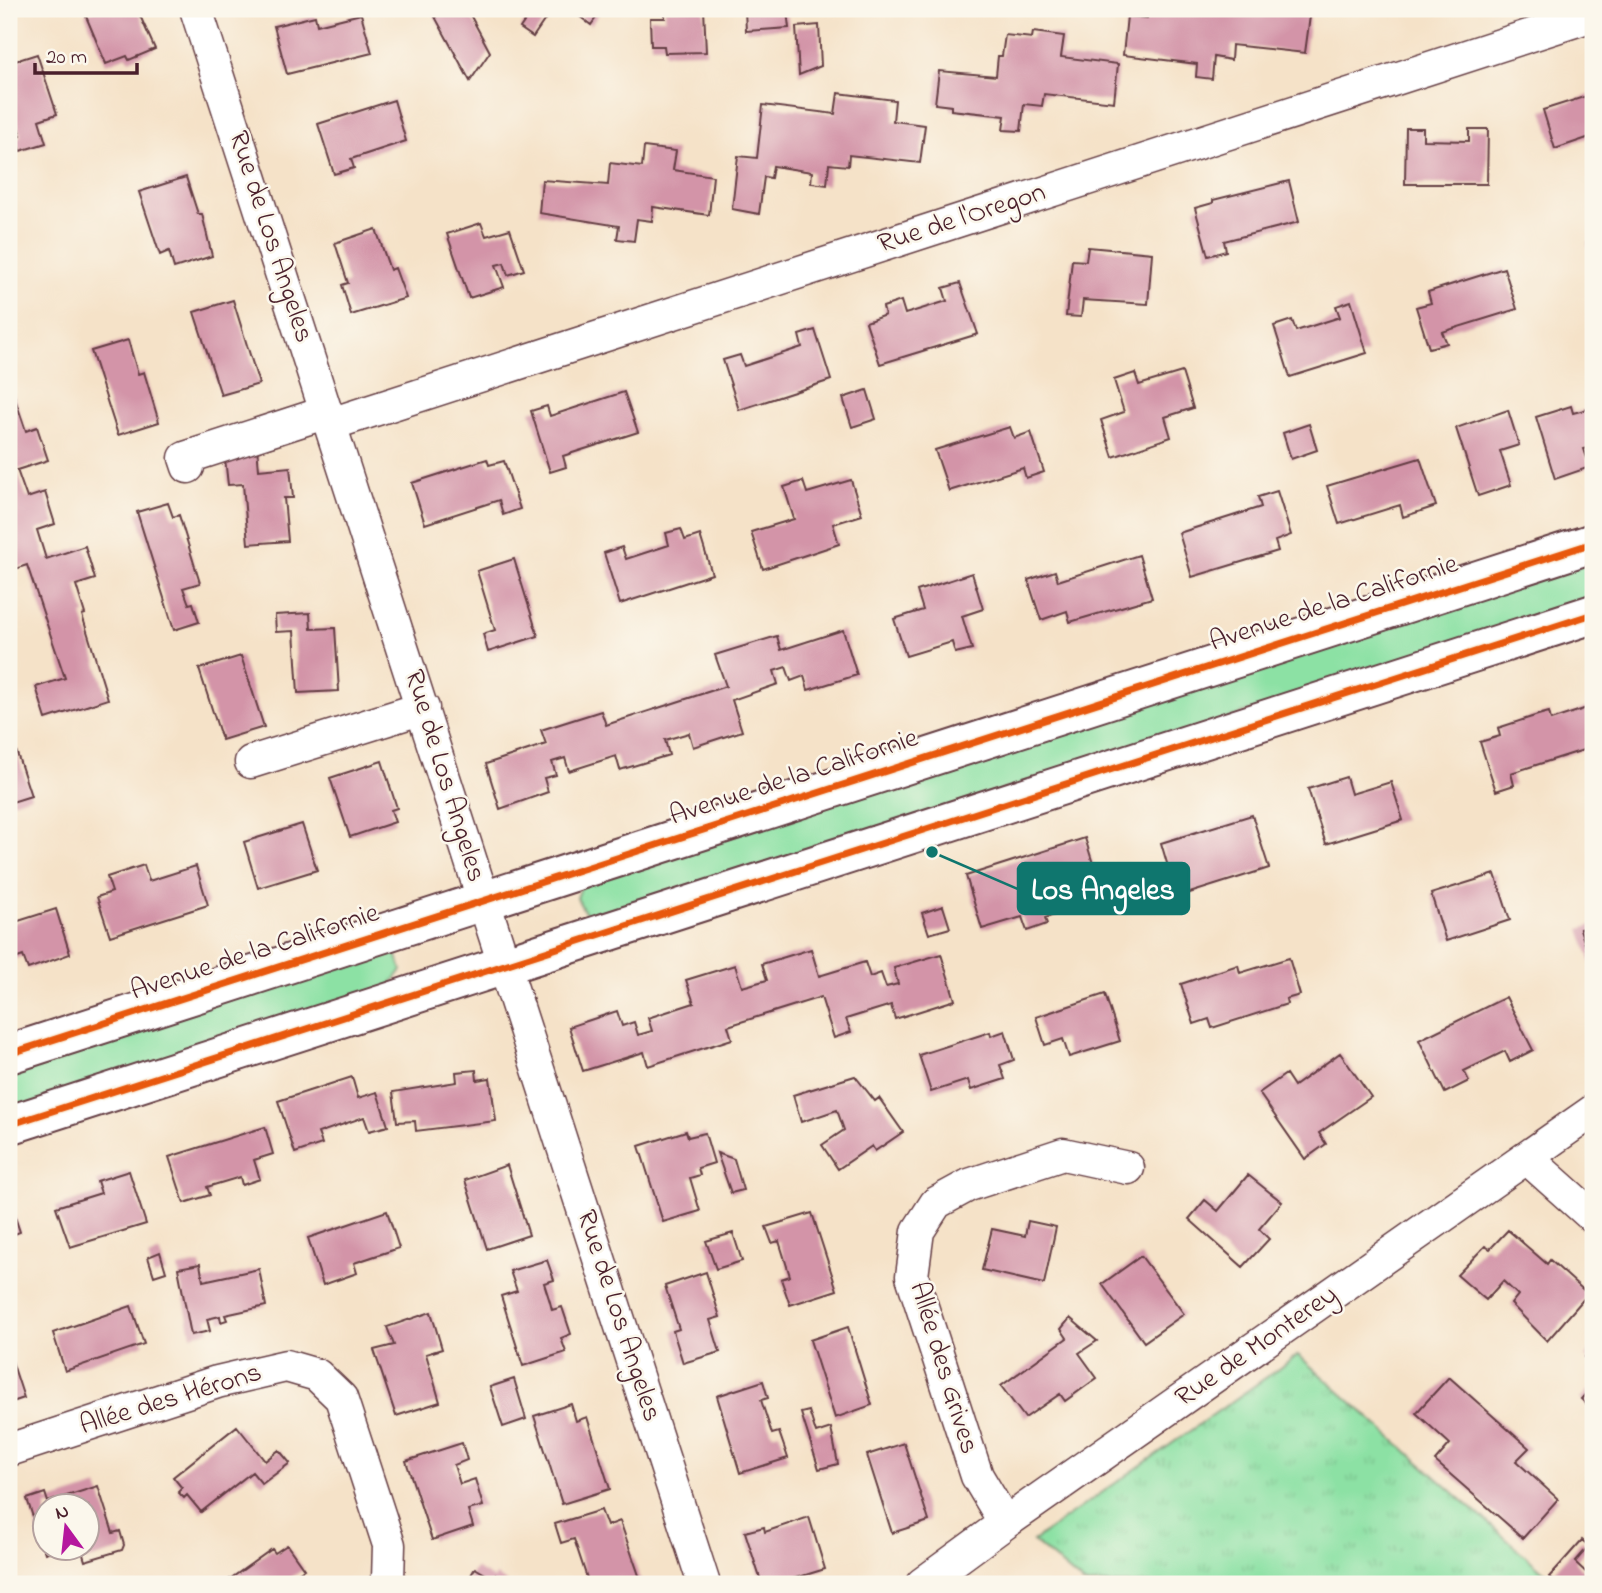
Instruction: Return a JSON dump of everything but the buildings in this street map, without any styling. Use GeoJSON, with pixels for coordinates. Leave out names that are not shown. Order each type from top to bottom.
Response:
{"type":"FeatureCollection","features":[{"type":"Feature","properties":{"kind":"street","name":"Rue de Los Angeles"},"geometry":{"type":"LineString","coordinates":[[196,9],[704,1584]]}},
{"type":"Feature","properties":{"kind":"street","name":"Rue de l'Oregon"},"geometry":{"type":"LineString","coordinates":[[188,467],[185,458],[329,418],[1593,15]]}},
{"type":"Feature","properties":{"kind":"street","name":"Avenue de la Californie"},"geometry":{"type":"LineString","coordinates":[[9,1054],[1593,543]]}},
{"type":"Feature","properties":{"kind":"street"},"geometry":{"type":"LineString","coordinates":[[9,1125],[1593,614]]}},
{"type":"Feature","properties":{"kind":"street"},"geometry":{"type":"LineString","coordinates":[[251,762],[423,708]]}},
{"type":"Feature","properties":{"kind":"street","name":"Rue de Monterey"},"geometry":{"type":"LineString","coordinates":[[922,1584],[1593,1111]]}},
{"type":"Feature","properties":{"kind":"street","name":"Allée des Grives"},"geometry":{"type":"LineString","coordinates":[[1005,1523],[977,1476],[912,1276],[918,1231],[936,1203],[969,1185],[1013,1169],[1063,1154],[1128,1168]]}},
{"type":"Feature","properties":{"kind":"street"},"geometry":{"type":"LineString","coordinates":[[1527,1158],[1593,1217]]}},
{"type":"Feature","properties":{"kind":"street","name":"Allée des Hérons"},"geometry":{"type":"LineString","coordinates":[[9,1450],[216,1382],[286,1366],[317,1375],[341,1398],[389,1545],[388,1580],[385,1584]]}},
{"type":"Feature","properties":{"kind":"green space"},"geometry":{"type":"Polygon","coordinates":[[[1593,556],[1593,602],[595,920],[584,911],[577,898],[582,884],[1593,556]]]}},
{"type":"Feature","properties":{"kind":"green space"},"geometry":{"type":"Polygon","coordinates":[[[388,947],[396,954],[402,970],[389,987],[9,1111],[9,1064],[388,947]]]}},
{"type":"Feature","properties":{"kind":"green space"},"geometry":{"type":"Polygon","coordinates":[[[1298,1355],[1556,1583],[1084,1584],[1033,1541],[1298,1355]]]}},
{"type":"Feature","properties":{"kind":"cycle path"},"geometry":{"type":"LineString","coordinates":[[9,1054],[1593,543]]}},
{"type":"Feature","properties":{"kind":"cycle path"},"geometry":{"type":"LineString","coordinates":[[9,1125],[1593,614]]}},
{"type":"Feature","properties":{"kind":"place","name":"Los Angeles"},"geometry":{"type":"Point","coordinates":[932,852]}}]}
